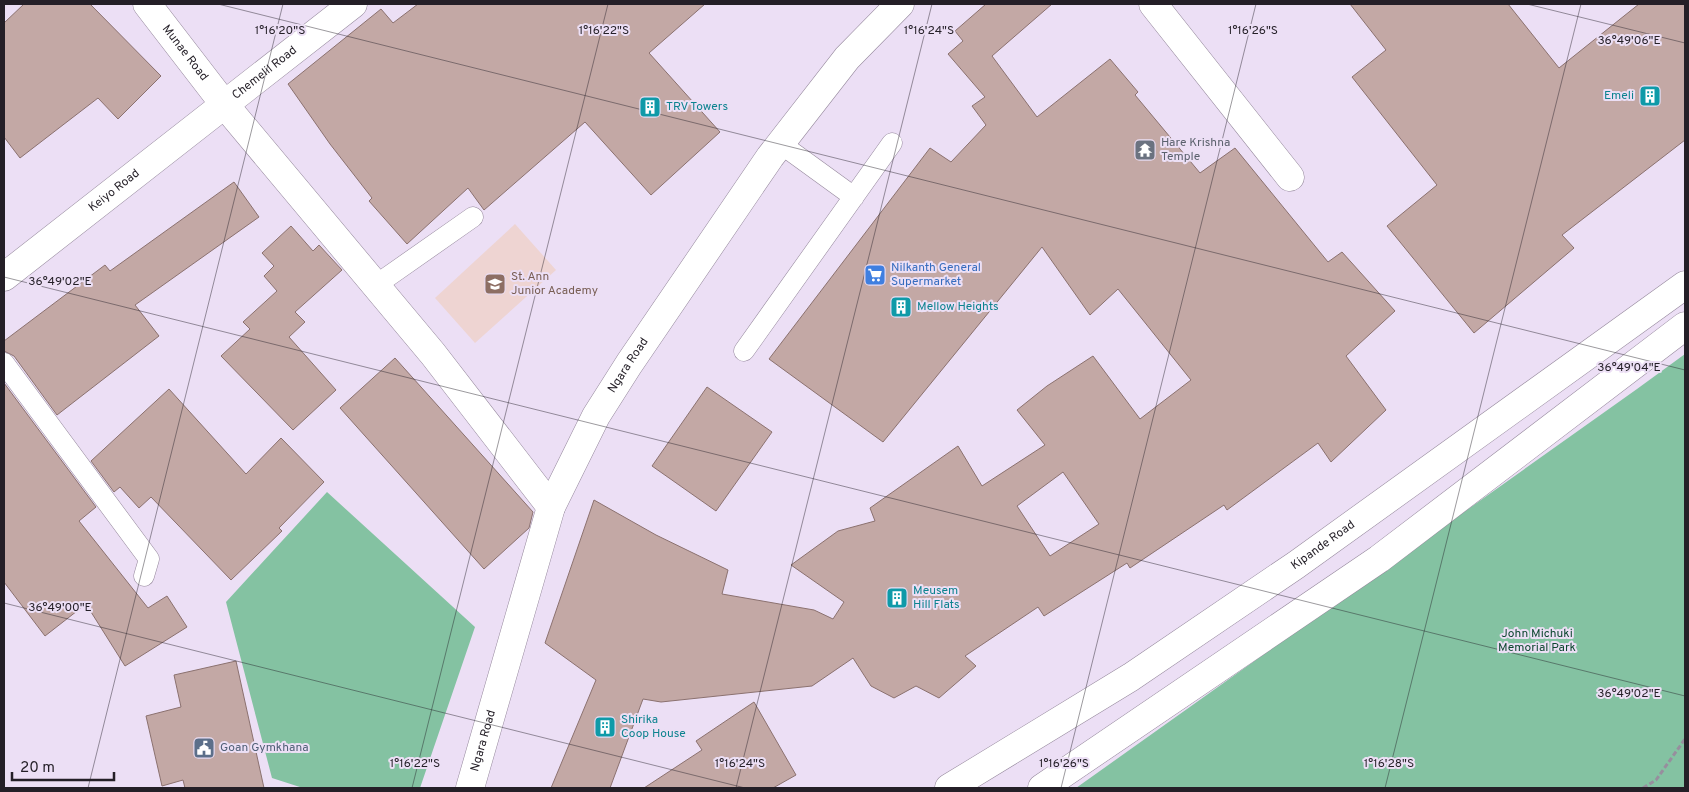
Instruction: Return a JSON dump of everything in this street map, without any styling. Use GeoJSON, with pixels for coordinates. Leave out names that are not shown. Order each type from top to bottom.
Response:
{"type":"FeatureCollection","features":[{"type":"Feature","properties":{"kind":"street","name":"Munae Road"},"geometry":{"type":"LineString","coordinates":[[147,4],[224,104],[433,354],[551,507]]}},
{"type":"Feature","properties":{"kind":"street","name":"Chemelil Road"},"geometry":{"type":"LineString","coordinates":[[224,104],[353,4]]}},
{"type":"Feature","properties":{"kind":"street","name":"Ngara Road"},"geometry":{"type":"LineString","coordinates":[[470,788],[551,507],[596,416],[629,364],[781,144],[847,58],[900,4]]}},
{"type":"Feature","properties":{"kind":"street"},"geometry":{"type":"LineString","coordinates":[[1153,4],[1290,177]]}},
{"type":"Feature","properties":{"kind":"street","name":"Keiyo Road"},"geometry":{"type":"LineString","coordinates":[[4,277],[224,104]]}},
{"type":"Feature","properties":{"kind":"street","name":"Kipande Road"},"geometry":{"type":"LineString","coordinates":[[949,788],[1148,666],[1296,565],[1685,285]]}},
{"type":"Feature","properties":{"kind":"street"},"geometry":{"type":"LineString","coordinates":[[1042,788],[1379,559],[1685,326]]}},
{"type":"Feature","properties":{"kind":"lane"},"geometry":{"type":"LineString","coordinates":[[781,144],[854,198]]}},
{"type":"Feature","properties":{"kind":"lane"},"geometry":{"type":"LineString","coordinates":[[744,351],[892,144]]}},
{"type":"Feature","properties":{"kind":"lane"},"geometry":{"type":"LineString","coordinates":[[376,285],[473,216]]}},
{"type":"Feature","properties":{"kind":"lane"},"geometry":{"type":"LineString","coordinates":[[4,362],[149,559],[144,576]]}},
{"type":"Feature","properties":{"kind":"path"},"geometry":{"type":"LineString","coordinates":[[1642,788],[1656,780],[1685,739]]}},
{"type":"Feature","properties":{"kind":"shaded area","name":"St. Ann Junior Academy"},"geometry":{"type":"Polygon","coordinates":[[[515,224],[556,270],[475,343],[435,298],[515,224]]]}},
{"type":"Feature","properties":{"kind":"green space","name":"John Michuki Memorial Park"},"geometry":{"type":"Polygon","coordinates":[[[1685,354],[1685,788],[1076,788],[1637,389],[1685,354]]]}},
{"type":"Feature","properties":{"kind":"green space"},"geometry":{"type":"Polygon","coordinates":[[[327,492],[475,627],[420,788],[303,788],[272,778],[226,602],[327,492]]]}},
{"type":"Feature","properties":{"kind":"building"},"geometry":{"type":"Polygon","coordinates":[[[24,4],[90,4],[161,76],[118,119],[98,98],[20,158],[4,137],[4,23],[24,4]]]}},
{"type":"Feature","properties":{"kind":"building"},"geometry":{"type":"Polygon","coordinates":[[[418,4],[705,4],[649,53],[720,132],[651,195],[585,122],[484,210],[468,188],[407,244],[369,201],[372,198],[330,144],[288,84],[381,9],[393,23],[418,4]]]}},
{"type":"Feature","properties":{"kind":"building"},"geometry":{"type":"Polygon","coordinates":[[[986,4],[1052,4],[992,56],[1037,117],[1110,59],[1138,92],[1135,95],[1200,173],[1235,148],[1328,262],[1342,252],[1395,311],[1346,356],[1386,410],[1331,462],[1318,443],[1227,510],[1224,505],[1130,568],[1127,563],[1044,616],[1038,607],[965,656],[976,666],[939,698],[916,686],[894,698],[871,686],[853,658],[812,686],[661,702],[643,699],[610,788],[551,788],[596,680],[545,643],[594,500],[656,535],[728,570],[722,594],[814,610],[833,619],[844,602],[791,565],[838,531],[875,521],[870,508],[958,446],[982,486],[1045,445],[1017,410],[1047,386],[1093,356],[1140,419],[1191,380],[1118,289],[1090,315],[1042,247],[883,442],[769,359],[930,148],[951,162],[986,125],[972,106],[985,97],[948,54],[963,41],[955,31],[986,4]],[[1063,472],[1017,506],[1050,556],[1099,524],[1063,472]]]}},
{"type":"Feature","properties":{"kind":"building"},"geometry":{"type":"Polygon","coordinates":[[[1350,4],[1508,4],[1559,68],[1639,4],[1685,4],[1685,140],[1562,235],[1574,248],[1474,333],[1387,226],[1437,185],[1352,77],[1386,50],[1350,4]]]}},
{"type":"Feature","properties":{"kind":"building"},"geometry":{"type":"Polygon","coordinates":[[[234,182],[259,217],[135,305],[159,336],[57,415],[14,356],[4,351],[4,341],[105,265],[110,271],[234,182]]]}},
{"type":"Feature","properties":{"kind":"building"},"geometry":{"type":"Polygon","coordinates":[[[291,226],[313,251],[319,245],[342,270],[295,312],[305,322],[289,337],[336,390],[293,430],[221,356],[250,329],[243,322],[277,291],[264,276],[274,266],[262,253],[291,226]]]}},
{"type":"Feature","properties":{"kind":"building"},"geometry":{"type":"Polygon","coordinates":[[[395,358],[533,512],[529,528],[484,569],[340,408],[395,358]]]}},
{"type":"Feature","properties":{"kind":"building"},"geometry":{"type":"Polygon","coordinates":[[[4,383],[96,507],[79,521],[148,608],[167,596],[187,627],[125,666],[86,604],[45,636],[4,582],[4,383]]]}},
{"type":"Feature","properties":{"kind":"building"},"geometry":{"type":"Polygon","coordinates":[[[707,387],[772,432],[716,511],[652,466],[707,387]]]}},
{"type":"Feature","properties":{"kind":"building"},"geometry":{"type":"Polygon","coordinates":[[[169,389],[246,474],[281,438],[324,482],[279,528],[282,531],[231,580],[151,497],[139,508],[120,487],[114,492],[91,461],[169,389]]]}},
{"type":"Feature","properties":{"kind":"building","name":"Goan Gymkhana"},"geometry":{"type":"Polygon","coordinates":[[[236,661],[264,788],[185,788],[183,780],[162,786],[146,716],[181,707],[174,675],[236,661]]]}},
{"type":"Feature","properties":{"kind":"building"},"geometry":{"type":"Polygon","coordinates":[[[754,702],[796,775],[773,788],[644,788],[702,750],[696,741],[754,702]]]}},
{"type":"Feature","properties":{"kind":"place","name":"Emeli"},"geometry":{"type":"Point","coordinates":[1650,96]}},
{"type":"Feature","properties":{"kind":"place","name":"TRV Towers"},"geometry":{"type":"Point","coordinates":[650,107]}},
{"type":"Feature","properties":{"kind":"place","name":"Hare Krishna Temple"},"geometry":{"type":"Point","coordinates":[1145,150]}},
{"type":"Feature","properties":{"kind":"place","name":"Nilkanth General Supermarket"},"geometry":{"type":"Point","coordinates":[875,275]}},
{"type":"Feature","properties":{"kind":"place","name":"St. Ann Junior Academy"},"geometry":{"type":"Point","coordinates":[495,284]}},
{"type":"Feature","properties":{"kind":"place","name":"Mellow Heights"},"geometry":{"type":"Point","coordinates":[901,307]}},
{"type":"Feature","properties":{"kind":"place","name":"Meusem Hill Flats"},"geometry":{"type":"Point","coordinates":[897,598]}},
{"type":"Feature","properties":{"kind":"place","name":"Shirika Coop House"},"geometry":{"type":"Point","coordinates":[605,727]}},
{"type":"Feature","properties":{"kind":"place","name":"Goan Gymkhana"},"geometry":{"type":"Point","coordinates":[204,748]}}]}
